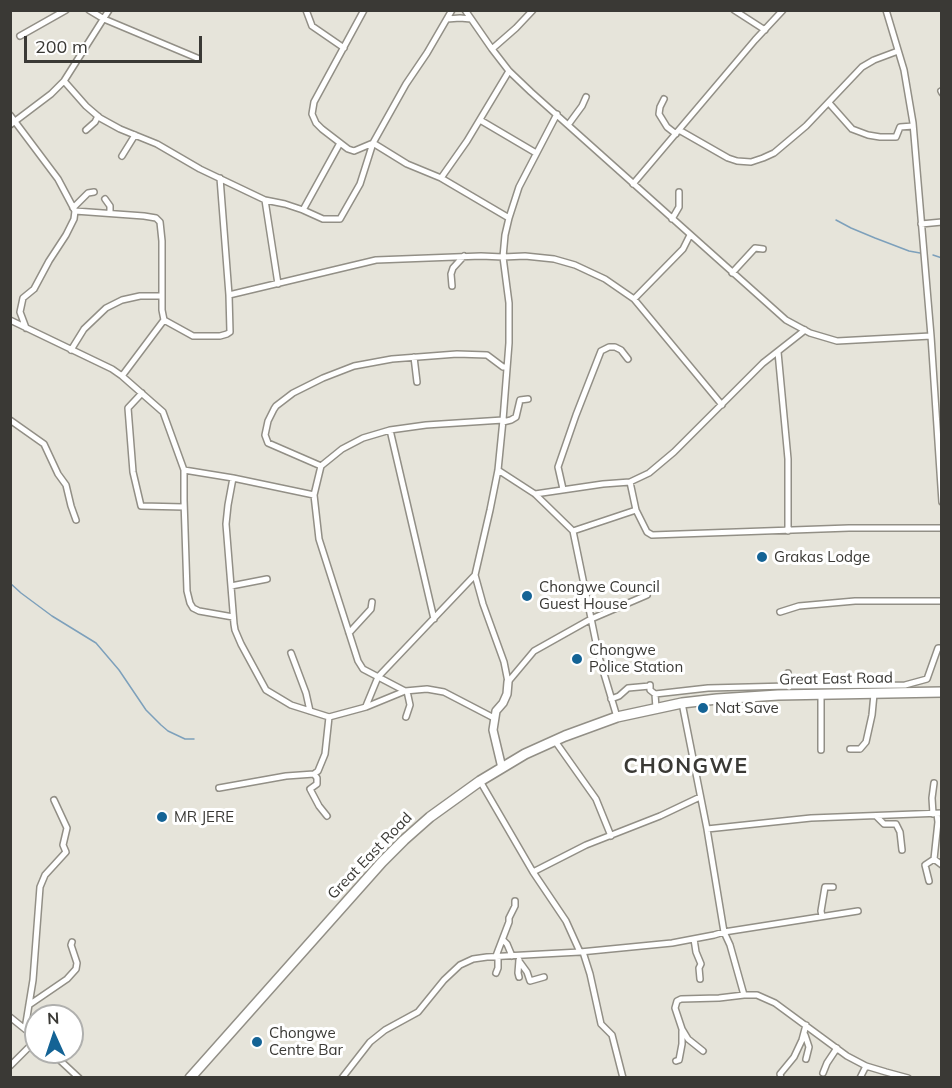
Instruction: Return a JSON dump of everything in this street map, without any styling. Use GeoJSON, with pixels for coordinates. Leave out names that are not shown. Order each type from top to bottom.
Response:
{"type":"FeatureCollection","features":[{"type":"Feature","properties":{"kind":"highway","name":"Great East Road"},"geometry":{"type":"LineString","coordinates":[[190,1077],[382,862],[430,817],[480,781],[525,754],[617,717],[682,703],[789,690],[821,694],[942,692]]}},
{"type":"Feature","properties":{"kind":"street"},"geometry":{"type":"LineString","coordinates":[[20,36],[66,10]]}},
{"type":"Feature","properties":{"kind":"street"},"geometry":{"type":"LineString","coordinates":[[88,10],[197,58]]}},
{"type":"Feature","properties":{"kind":"street"},"geometry":{"type":"LineString","coordinates":[[13,124],[64,81],[109,10]]}},
{"type":"Feature","properties":{"kind":"street"},"geometry":{"type":"LineString","coordinates":[[306,10],[312,26],[344,48]]}},
{"type":"Feature","properties":{"kind":"street"},"geometry":{"type":"LineString","coordinates":[[364,10],[314,102],[312,114],[316,123],[348,149],[354,151],[373,143]]}},
{"type":"Feature","properties":{"kind":"street"},"geometry":{"type":"LineString","coordinates":[[64,81],[86,106],[120,129],[157,144],[200,169],[265,200],[285,204],[323,219],[340,219],[360,184],[373,143],[452,10]]}},
{"type":"Feature","properties":{"kind":"street"},"geometry":{"type":"LineString","coordinates":[[492,49],[533,10]]}},
{"type":"Feature","properties":{"kind":"street"},"geometry":{"type":"LineString","coordinates":[[734,10],[765,30]]}},
{"type":"Feature","properties":{"kind":"street"},"geometry":{"type":"LineString","coordinates":[[775,19],[776,10]]}},
{"type":"Feature","properties":{"kind":"street"},"geometry":{"type":"LineString","coordinates":[[633,184],[783,10]]}},
{"type":"Feature","properties":{"kind":"street"},"geometry":{"type":"LineString","coordinates":[[886,10],[904,70],[914,126],[942,502]]}},
{"type":"Feature","properties":{"kind":"street"},"geometry":{"type":"LineString","coordinates":[[468,11],[471,19],[509,71],[786,320],[837,341],[931,336]]}},
{"type":"Feature","properties":{"kind":"street"},"geometry":{"type":"LineString","coordinates":[[447,19],[471,19]]}},
{"type":"Feature","properties":{"kind":"street"},"geometry":{"type":"LineString","coordinates":[[664,99],[659,114],[667,128],[736,161],[751,162],[774,153],[807,126],[865,64],[898,51]]}},
{"type":"Feature","properties":{"kind":"street"},"geometry":{"type":"LineString","coordinates":[[441,178],[480,120],[509,71]]}},
{"type":"Feature","properties":{"kind":"street"},"geometry":{"type":"LineString","coordinates":[[568,125],[586,97]]}},
{"type":"Feature","properties":{"kind":"street"},"geometry":{"type":"LineString","coordinates":[[829,103],[852,129],[868,135],[896,137],[900,127],[914,126]]}},
{"type":"Feature","properties":{"kind":"street"},"geometry":{"type":"LineString","coordinates":[[502,768],[493,730],[496,711],[504,703],[508,682],[504,662],[475,575],[498,470],[503,421],[509,343],[509,303],[503,257],[509,218],[519,187],[557,114]]}},
{"type":"Feature","properties":{"kind":"street"},"geometry":{"type":"LineString","coordinates":[[10,115],[13,124],[58,179],[74,209],[74,219],[66,235],[34,289],[24,298],[20,312],[26,328]]}},
{"type":"Feature","properties":{"kind":"street"},"geometry":{"type":"LineString","coordinates":[[86,130],[98,116]]}},
{"type":"Feature","properties":{"kind":"street"},"geometry":{"type":"LineString","coordinates":[[480,120],[536,153]]}},
{"type":"Feature","properties":{"kind":"street"},"geometry":{"type":"LineString","coordinates":[[122,156],[135,135]]}},
{"type":"Feature","properties":{"kind":"street"},"geometry":{"type":"LineString","coordinates":[[303,210],[340,143]]}},
{"type":"Feature","properties":{"kind":"street"},"geometry":{"type":"LineString","coordinates":[[373,143],[407,164],[441,178],[509,218]]}},
{"type":"Feature","properties":{"kind":"street"},"geometry":{"type":"LineString","coordinates":[[164,320],[193,336],[230,332],[220,178]]}},
{"type":"Feature","properties":{"kind":"street"},"geometry":{"type":"LineString","coordinates":[[74,209],[88,193],[94,192]]}},
{"type":"Feature","properties":{"kind":"street"},"geometry":{"type":"LineString","coordinates":[[672,219],[679,207],[679,192]]}},
{"type":"Feature","properties":{"kind":"street"},"geometry":{"type":"LineString","coordinates":[[105,199],[110,206],[110,213]]}},
{"type":"Feature","properties":{"kind":"street"},"geometry":{"type":"LineString","coordinates":[[265,200],[278,284]]}},
{"type":"Feature","properties":{"kind":"street"},"geometry":{"type":"LineString","coordinates":[[74,209],[144,216],[156,218],[159,221],[162,241],[164,320],[122,376]]}},
{"type":"Feature","properties":{"kind":"street"},"geometry":{"type":"LineString","coordinates":[[921,224],[942,222]]}},
{"type":"Feature","properties":{"kind":"street"},"geometry":{"type":"LineString","coordinates":[[634,299],[683,249],[690,235]]}},
{"type":"Feature","properties":{"kind":"street"},"geometry":{"type":"LineString","coordinates":[[732,273],[754,248],[763,249]]}},
{"type":"Feature","properties":{"kind":"street"},"geometry":{"type":"LineString","coordinates":[[229,295],[376,260],[464,256],[525,256],[554,259],[575,265],[605,279],[634,299],[722,405]]}},
{"type":"Feature","properties":{"kind":"street"},"geometry":{"type":"LineString","coordinates":[[452,286],[453,268],[464,256]]}},
{"type":"Feature","properties":{"kind":"street"},"geometry":{"type":"LineString","coordinates":[[71,350],[84,329],[106,308],[122,300],[140,296],[162,296]]}},
{"type":"Feature","properties":{"kind":"street"},"geometry":{"type":"LineString","coordinates":[[10,320],[112,369],[164,412],[184,470],[190,603],[199,611],[233,617]]}},
{"type":"Feature","properties":{"kind":"street"},"geometry":{"type":"LineString","coordinates":[[535,494],[630,482],[649,473],[674,452],[763,363],[806,330]]}},
{"type":"Feature","properties":{"kind":"street"},"geometry":{"type":"LineString","coordinates":[[563,489],[558,468],[601,351],[609,346],[615,346],[628,359]]}},
{"type":"Feature","properties":{"kind":"street"},"geometry":{"type":"LineString","coordinates":[[778,352],[788,459],[788,531]]}},
{"type":"Feature","properties":{"kind":"street"},"geometry":{"type":"LineString","coordinates":[[321,466],[268,443],[265,435],[268,421],[276,406],[293,393],[354,366],[392,359],[457,354],[487,355],[503,367],[507,367]]}},
{"type":"Feature","properties":{"kind":"street"},"geometry":{"type":"LineString","coordinates":[[414,357],[417,381]]}},
{"type":"Feature","properties":{"kind":"street"},"geometry":{"type":"LineString","coordinates":[[142,393],[128,408],[133,472],[141,506],[184,507]]}},
{"type":"Feature","properties":{"kind":"street"},"geometry":{"type":"LineString","coordinates":[[406,717],[410,705],[406,691],[360,666],[319,539],[314,495],[321,466],[342,449],[363,438],[390,430],[426,425],[511,420],[516,417],[520,400],[528,399]]}},
{"type":"Feature","properties":{"kind":"street"},"geometry":{"type":"LineString","coordinates":[[10,420],[44,444],[58,474],[66,484],[70,506],[76,520]]}},
{"type":"Feature","properties":{"kind":"street"},"geometry":{"type":"LineString","coordinates":[[390,430],[434,619]]}},
{"type":"Feature","properties":{"kind":"street"},"geometry":{"type":"LineString","coordinates":[[184,470],[314,495]]}},
{"type":"Feature","properties":{"kind":"street"},"geometry":{"type":"LineString","coordinates":[[498,470],[535,494],[573,531],[599,657],[617,717]]}},
{"type":"Feature","properties":{"kind":"street"},"geometry":{"type":"LineString","coordinates":[[233,478],[226,524],[235,630],[266,690],[291,705],[329,717],[366,707],[406,691],[427,689],[444,692],[494,718]]}},
{"type":"Feature","properties":{"kind":"street"},"geometry":{"type":"LineString","coordinates":[[630,482],[636,510],[647,532],[652,535],[849,528],[942,528]]}},
{"type":"Feature","properties":{"kind":"street"},"geometry":{"type":"LineString","coordinates":[[573,531],[636,510]]}},
{"type":"Feature","properties":{"kind":"street"},"geometry":{"type":"LineString","coordinates":[[366,707],[378,677],[475,575]]}},
{"type":"Feature","properties":{"kind":"street"},"geometry":{"type":"LineString","coordinates":[[231,586],[267,579]]}},
{"type":"Feature","properties":{"kind":"street"},"geometry":{"type":"LineString","coordinates":[[508,682],[534,651],[591,620],[646,595]]}},
{"type":"Feature","properties":{"kind":"street"},"geometry":{"type":"LineString","coordinates":[[780,612],[799,606],[855,601],[942,601]]}},
{"type":"Feature","properties":{"kind":"street"},"geometry":{"type":"LineString","coordinates":[[349,633],[371,609],[372,602]]}},
{"type":"Feature","properties":{"kind":"street"},"geometry":{"type":"LineString","coordinates":[[611,699],[619,696],[628,688],[650,684],[650,690],[655,694],[708,688],[789,690],[905,685],[927,679],[938,648],[942,648]]}},
{"type":"Feature","properties":{"kind":"street"},"geometry":{"type":"LineString","coordinates":[[291,653],[306,693],[310,711]]}},
{"type":"Feature","properties":{"kind":"street"},"geometry":{"type":"LineString","coordinates":[[788,674],[789,690]]}},
{"type":"Feature","properties":{"kind":"street"},"geometry":{"type":"LineString","coordinates":[[655,694],[656,708]]}},
{"type":"Feature","properties":{"kind":"street"},"geometry":{"type":"LineString","coordinates":[[821,694],[821,750]]}},
{"type":"Feature","properties":{"kind":"street"},"geometry":{"type":"LineString","coordinates":[[850,749],[860,749],[866,742],[873,715],[874,694]]}},
{"type":"Feature","properties":{"kind":"street"},"geometry":{"type":"LineString","coordinates":[[682,703],[707,829],[724,932],[744,994]]}},
{"type":"Feature","properties":{"kind":"street"},"geometry":{"type":"LineString","coordinates":[[219,788],[286,776],[314,774],[318,771],[325,754],[329,717]]}},
{"type":"Feature","properties":{"kind":"street"},"geometry":{"type":"LineString","coordinates":[[555,741],[596,800],[611,836]]}},
{"type":"Feature","properties":{"kind":"street"},"geometry":{"type":"LineString","coordinates":[[314,774],[317,784],[310,789],[327,816]]}},
{"type":"Feature","properties":{"kind":"street"},"geometry":{"type":"LineString","coordinates":[[480,781],[533,872],[566,921],[581,952],[590,974],[601,1024],[612,1035],[623,1077]]}},
{"type":"Feature","properties":{"kind":"street"},"geometry":{"type":"LineString","coordinates":[[934,783],[932,798],[938,822],[934,859]]}},
{"type":"Feature","properties":{"kind":"street"},"geometry":{"type":"LineString","coordinates":[[533,872],[586,845],[660,816],[700,797]]}},
{"type":"Feature","properties":{"kind":"street"},"geometry":{"type":"LineString","coordinates":[[29,1004],[40,887],[45,875],[66,852],[63,845],[67,828],[54,800]]}},
{"type":"Feature","properties":{"kind":"street"},"geometry":{"type":"LineString","coordinates":[[707,829],[811,818],[937,814]]}},
{"type":"Feature","properties":{"kind":"street"},"geometry":{"type":"LineString","coordinates":[[876,816],[884,824],[896,824],[900,832],[902,850]]}},
{"type":"Feature","properties":{"kind":"street"},"geometry":{"type":"LineString","coordinates":[[934,859],[942,865]]}},
{"type":"Feature","properties":{"kind":"street"},"geometry":{"type":"LineString","coordinates":[[929,880],[925,865],[934,859]]}},
{"type":"Feature","properties":{"kind":"street"},"geometry":{"type":"LineString","coordinates":[[822,916],[825,887],[833,887]]}},
{"type":"Feature","properties":{"kind":"street"},"geometry":{"type":"LineString","coordinates":[[496,973],[497,956],[515,901]]}},
{"type":"Feature","properties":{"kind":"street"},"geometry":{"type":"LineString","coordinates":[[342,1077],[370,1042],[385,1030],[418,1012],[460,965],[473,959],[497,956],[520,958],[672,943],[724,932],[858,911]]}},
{"type":"Feature","properties":{"kind":"street"},"geometry":{"type":"LineString","coordinates":[[694,939],[701,964],[700,979]]}},
{"type":"Feature","properties":{"kind":"street"},"geometry":{"type":"LineString","coordinates":[[503,940],[512,956]]}},
{"type":"Feature","properties":{"kind":"street"},"geometry":{"type":"LineString","coordinates":[[30,1004],[67,979],[75,969],[77,963],[72,942]]}},
{"type":"Feature","properties":{"kind":"street"},"geometry":{"type":"LineString","coordinates":[[520,958],[530,981],[544,976]]}},
{"type":"Feature","properties":{"kind":"street"},"geometry":{"type":"LineString","coordinates":[[519,977],[520,958]]}},
{"type":"Feature","properties":{"kind":"street"},"geometry":{"type":"LineString","coordinates":[[703,1051],[688,1039],[682,1029],[675,1008],[677,1001],[744,994],[757,995],[776,1003],[847,1056],[866,1066],[895,1076],[908,1077]]}},
{"type":"Feature","properties":{"kind":"street"},"geometry":{"type":"LineString","coordinates":[[10,1017],[24,1028]]}},
{"type":"Feature","properties":{"kind":"street"},"geometry":{"type":"LineString","coordinates":[[780,1077],[794,1057],[806,1025]]}},
{"type":"Feature","properties":{"kind":"street"},"geometry":{"type":"LineString","coordinates":[[676,1061],[679,1060],[682,1044],[682,1029]]}},
{"type":"Feature","properties":{"kind":"street"},"geometry":{"type":"LineString","coordinates":[[804,1033],[809,1047],[806,1059]]}},
{"type":"Feature","properties":{"kind":"street"},"geometry":{"type":"LineString","coordinates":[[824,1073],[827,1063],[837,1048]]}},
{"type":"Feature","properties":{"kind":"street"},"geometry":{"type":"LineString","coordinates":[[10,1066],[24,1051]]}},
{"type":"Feature","properties":{"kind":"street"},"geometry":{"type":"LineString","coordinates":[[64,1064],[79,1077]]}},
{"type":"Feature","properties":{"kind":"street"},"geometry":{"type":"LineString","coordinates":[[860,1077],[866,1066]]}},
{"type":"Feature","properties":{"kind":"waterway"},"geometry":{"type":"LineString","coordinates":[[836,220],[875,238],[920,253]]}},
{"type":"Feature","properties":{"kind":"waterway"},"geometry":{"type":"LineString","coordinates":[[933,255],[942,258]]}},
{"type":"Feature","properties":{"kind":"waterway"},"geometry":{"type":"LineString","coordinates":[[10,583],[52,616],[96,643],[119,670],[146,710],[168,731],[185,739],[194,739]]}},
{"type":"Feature","properties":{"kind":"place","name":"Grakas Lodge"},"geometry":{"type":"Point","coordinates":[762,557]}},
{"type":"Feature","properties":{"kind":"place","name":"Chongwe Council Guest House"},"geometry":{"type":"Point","coordinates":[527,596]}},
{"type":"Feature","properties":{"kind":"place","name":"Chongwe Police Station"},"geometry":{"type":"Point","coordinates":[577,659]}},
{"type":"Feature","properties":{"kind":"place","name":"Nat Save"},"geometry":{"type":"Point","coordinates":[703,708]}},
{"type":"Feature","properties":{"kind":"place","name":"MR JERE"},"geometry":{"type":"Point","coordinates":[162,817]}},
{"type":"Feature","properties":{"kind":"place","name":"Chongwe Centre Bar"},"geometry":{"type":"Point","coordinates":[257,1042]}},
{"type":"Feature","properties":{"kind":"district","name":"CHONGWE"},"geometry":{"type":"Point","coordinates":[686,767]}}]}
